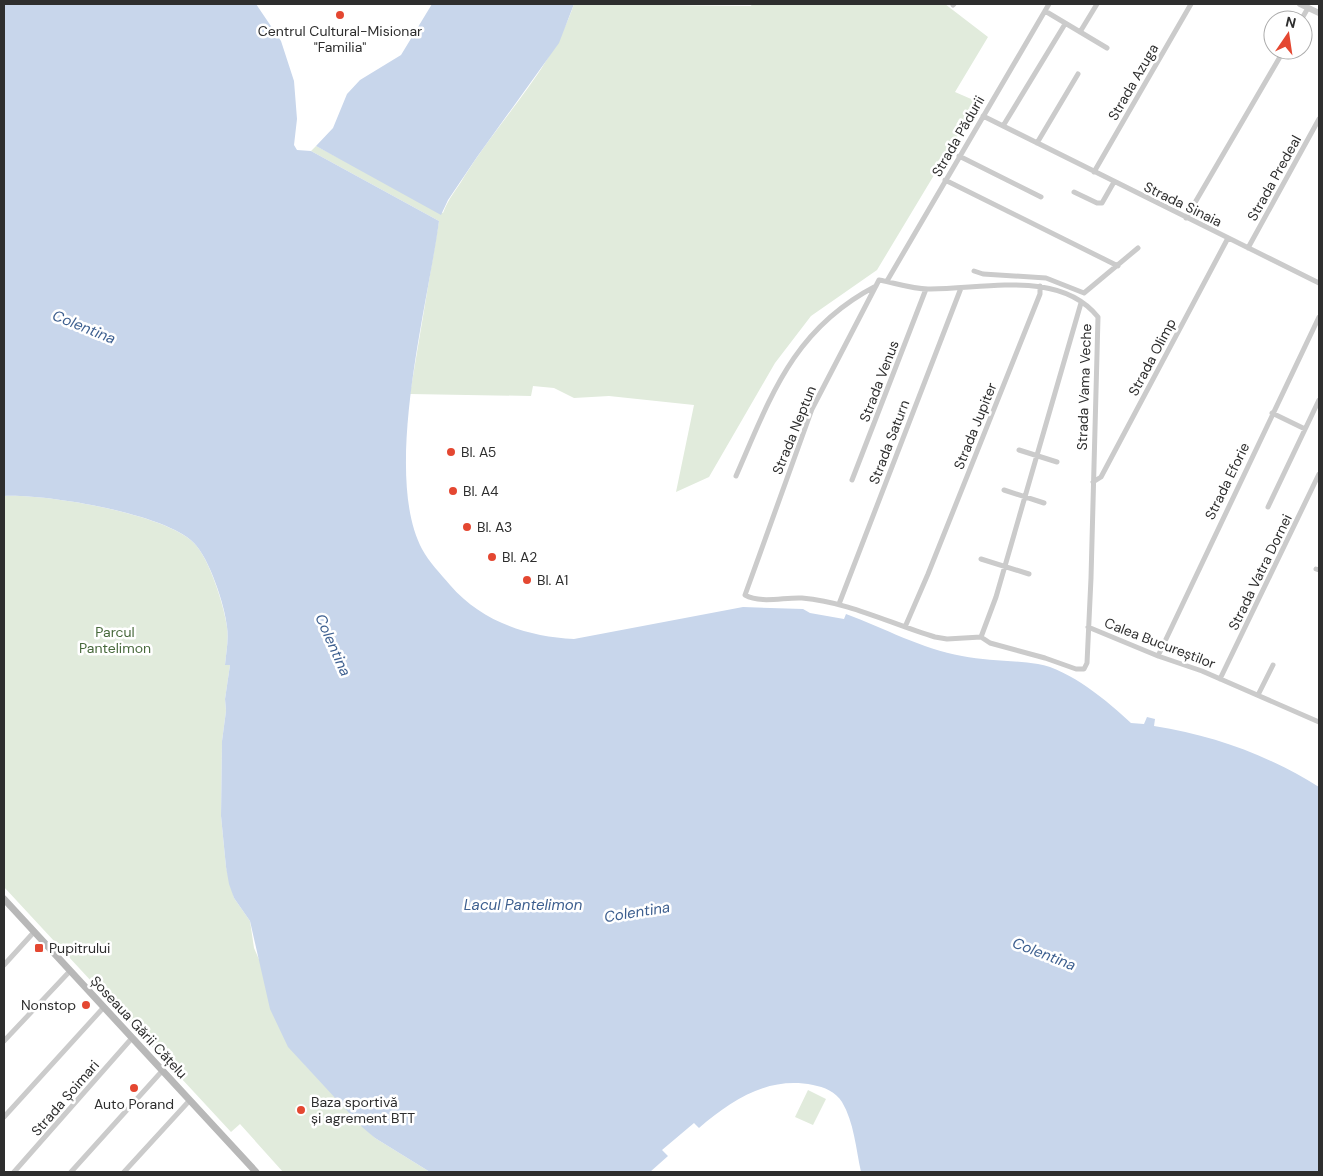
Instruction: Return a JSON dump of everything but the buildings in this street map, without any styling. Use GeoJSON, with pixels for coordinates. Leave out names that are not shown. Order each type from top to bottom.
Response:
{"type":"FeatureCollection","features":[{"type":"Feature","properties":{"kind":"main road","name":"Șoseaua Gării Cățelu"},"geometry":{"type":"LineString","coordinates":[[4,899],[256,1172]]}},
{"type":"Feature","properties":{"kind":"street","name":"Strada Pădurii"},"geometry":{"type":"LineString","coordinates":[[887,281],[1049,4]]}},
{"type":"Feature","properties":{"kind":"street"},"geometry":{"type":"LineString","coordinates":[[1080,32],[1097,4]]}},
{"type":"Feature","properties":{"kind":"street","name":"Strada Azuga"},"geometry":{"type":"LineString","coordinates":[[1094,172],[1191,4]]}},
{"type":"Feature","properties":{"kind":"street"},"geometry":{"type":"LineString","coordinates":[[1300,4],[1319,13]]}},
{"type":"Feature","properties":{"kind":"street"},"geometry":{"type":"LineString","coordinates":[[1045,11],[1106,48]]}},
{"type":"Feature","properties":{"kind":"street"},"geometry":{"type":"LineString","coordinates":[[1003,126],[1065,24]]}},
{"type":"Feature","properties":{"kind":"street"},"geometry":{"type":"LineString","coordinates":[[1186,218],[1278,60]]}},
{"type":"Feature","properties":{"kind":"street"},"geometry":{"type":"LineString","coordinates":[[1037,143],[1078,74]]}},
{"type":"Feature","properties":{"kind":"street","name":"Strada Sinaia"},"geometry":{"type":"LineString","coordinates":[[983,116],[1319,283]]}},
{"type":"Feature","properties":{"kind":"street","name":"Strada Predeal"},"geometry":{"type":"LineString","coordinates":[[1248,248],[1319,119]]}},
{"type":"Feature","properties":{"kind":"street"},"geometry":{"type":"LineString","coordinates":[[959,156],[1041,197]]}},
{"type":"Feature","properties":{"kind":"street"},"geometry":{"type":"LineString","coordinates":[[945,180],[1118,266]]}},
{"type":"Feature","properties":{"kind":"street"},"geometry":{"type":"LineString","coordinates":[[1074,192],[1097,203],[1102,203],[1114,182]]}},
{"type":"Feature","properties":{"kind":"street","name":"Strada Olimp"},"geometry":{"type":"LineString","coordinates":[[1093,482],[1101,477],[1228,238]]}},
{"type":"Feature","properties":{"kind":"street"},"geometry":{"type":"LineString","coordinates":[[974,271],[983,274],[1046,278],[1084,293],[1138,248]]}},
{"type":"Feature","properties":{"kind":"street","name":"Strada Vama Veche"},"geometry":{"type":"LineString","coordinates":[[878,283],[887,281],[926,289],[1040,286],[1062,291],[1096,314],[1098,319],[1088,627]]}},
{"type":"Feature","properties":{"kind":"street"},"geometry":{"type":"LineString","coordinates":[[736,476],[779,379],[798,350],[829,316],[878,283]]}},
{"type":"Feature","properties":{"kind":"street","name":"Strada Neptun"},"geometry":{"type":"LineString","coordinates":[[839,604],[801,598],[758,599],[745,596],[812,409],[878,283]]}},
{"type":"Feature","properties":{"kind":"street","name":"Strada Jupiter"},"geometry":{"type":"LineString","coordinates":[[905,627],[1040,294],[1040,286]]}},
{"type":"Feature","properties":{"kind":"street","name":"Strada Saturn"},"geometry":{"type":"LineString","coordinates":[[839,604],[961,288]]}},
{"type":"Feature","properties":{"kind":"street","name":"Strada Venus"},"geometry":{"type":"LineString","coordinates":[[852,480],[926,289]]}},
{"type":"Feature","properties":{"kind":"street"},"geometry":{"type":"LineString","coordinates":[[839,604],[905,627],[947,639],[981,638],[996,598],[1081,303]]}},
{"type":"Feature","properties":{"kind":"street","name":"Strada Eforie"},"geometry":{"type":"LineString","coordinates":[[1158,656],[1319,317]]}},
{"type":"Feature","properties":{"kind":"street"},"geometry":{"type":"LineString","coordinates":[[1268,507],[1319,400]]}},
{"type":"Feature","properties":{"kind":"street"},"geometry":{"type":"LineString","coordinates":[[1272,414],[1306,429]]}},
{"type":"Feature","properties":{"kind":"street"},"geometry":{"type":"LineString","coordinates":[[1019,450],[1057,462]]}},
{"type":"Feature","properties":{"kind":"street","name":"Strada Vatra Dornei"},"geometry":{"type":"LineString","coordinates":[[1220,679],[1319,474]]}},
{"type":"Feature","properties":{"kind":"street"},"geometry":{"type":"LineString","coordinates":[[1004,490],[1044,503]]}},
{"type":"Feature","properties":{"kind":"street"},"geometry":{"type":"LineString","coordinates":[[981,559],[1029,574]]}},
{"type":"Feature","properties":{"kind":"street","name":"Calea Bucureștilor"},"geometry":{"type":"LineString","coordinates":[[981,638],[990,643],[1082,670],[1087,663],[1088,627],[1220,679],[1319,722]]}},
{"type":"Feature","properties":{"kind":"street"},"geometry":{"type":"LineString","coordinates":[[1258,695],[1273,665]]}},
{"type":"Feature","properties":{"kind":"street"},"geometry":{"type":"LineString","coordinates":[[4,965],[34,932]]}},
{"type":"Feature","properties":{"kind":"street"},"geometry":{"type":"LineString","coordinates":[[4,1041],[70,971]]}},
{"type":"Feature","properties":{"kind":"street"},"geometry":{"type":"LineString","coordinates":[[4,1117],[104,1007]]}},
{"type":"Feature","properties":{"kind":"street","name":"Strada Șoimari"},"geometry":{"type":"LineString","coordinates":[[14,1172],[132,1038]]}},
{"type":"Feature","properties":{"kind":"street"},"geometry":{"type":"LineString","coordinates":[[71,1172],[162,1070]]}},
{"type":"Feature","properties":{"kind":"street"},"geometry":{"type":"LineString","coordinates":[[124,1172],[190,1100]]}},
{"type":"Feature","properties":{"kind":"green space"},"geometry":{"type":"Polygon","coordinates":[[[574,4],[751,6],[752,4],[945,4],[988,37],[955,92],[978,102],[877,270],[811,316],[775,363],[709,477],[676,492],[694,405],[609,396],[574,398],[554,388],[533,386],[531,396],[410,394],[439,221],[311,151],[316,146],[443,213],[478,156],[553,50],[574,4]]]}},
{"type":"Feature","properties":{"kind":"green space","name":"Parcul Pantelimon"},"geometry":{"type":"Polygon","coordinates":[[[4,496],[47,498],[103,507],[132,514],[179,532],[200,550],[215,582],[228,632],[225,665],[230,665],[222,741],[221,816],[226,867],[234,898],[250,921],[254,948],[305,1065],[375,1138],[430,1172],[283,1172],[240,1124],[231,1132],[4,887],[4,496]]]}},
{"type":"Feature","properties":{"kind":"green space"},"geometry":{"type":"Polygon","coordinates":[[[808,1090],[826,1099],[813,1125],[795,1117],[808,1090]]]}},
{"type":"Feature","properties":{"kind":"water","name":"Lacul Pantelimon"},"geometry":{"type":"Polygon","coordinates":[[[4,4],[256,4],[281,41],[294,81],[297,119],[294,145],[297,150],[311,151],[439,221],[411,388],[406,478],[411,517],[422,549],[431,563],[462,598],[490,617],[522,631],[556,638],[574,639],[743,607],[803,609],[810,613],[844,619],[846,614],[947,653],[971,658],[1038,664],[1050,667],[1075,679],[1112,706],[1131,723],[1144,724],[1147,717],[1155,719],[1154,726],[1198,735],[1240,748],[1279,765],[1319,787],[1319,1172],[861,1172],[852,1127],[842,1102],[829,1090],[797,1083],[766,1087],[724,1108],[699,1128],[694,1123],[662,1150],[668,1156],[650,1172],[430,1172],[375,1138],[362,1127],[288,1047],[270,1009],[250,921],[234,898],[229,884],[221,816],[222,741],[230,665],[225,665],[228,632],[223,607],[211,570],[200,550],[179,532],[132,514],[47,498],[4,496],[4,4]]]}},
{"type":"Feature","properties":{"kind":"water"},"geometry":{"type":"Polygon","coordinates":[[[432,4],[574,4],[559,43],[477,157],[448,200],[441,215],[316,146],[333,128],[347,94],[360,80],[401,55],[432,4]]]}},
{"type":"Feature","properties":{"kind":"place","name":"Centrul Cultural-Misionar \"Familia\""},"geometry":{"type":"Point","coordinates":[340,15]}},
{"type":"Feature","properties":{"kind":"place","name":"Bl. A5"},"geometry":{"type":"Point","coordinates":[451,452]}},
{"type":"Feature","properties":{"kind":"place","name":"Bl. A4"},"geometry":{"type":"Point","coordinates":[453,491]}},
{"type":"Feature","properties":{"kind":"place","name":"Bl. A3"},"geometry":{"type":"Point","coordinates":[467,527]}},
{"type":"Feature","properties":{"kind":"place","name":"Bl. A2"},"geometry":{"type":"Point","coordinates":[492,557]}},
{"type":"Feature","properties":{"kind":"place","name":"Bl. A1"},"geometry":{"type":"Point","coordinates":[527,580]}},
{"type":"Feature","properties":{"kind":"place","name":"Pupitrului"},"geometry":{"type":"Point","coordinates":[39,948]}},
{"type":"Feature","properties":{"kind":"place","name":"Nonstop"},"geometry":{"type":"Point","coordinates":[86,1005]}},
{"type":"Feature","properties":{"kind":"place","name":"Auto Porand"},"geometry":{"type":"Point","coordinates":[134,1088]}},
{"type":"Feature","properties":{"kind":"place","name":"Baza sportivă și agrement BTT"},"geometry":{"type":"Point","coordinates":[301,1110]}},
{"type":"Feature","properties":{"kind":"water label","name":"Colentina"},"geometry":{"type":"Point","coordinates":[84,327]}},
{"type":"Feature","properties":{"kind":"water label","name":"Colentina"},"geometry":{"type":"Point","coordinates":[333,645]}},
{"type":"Feature","properties":{"kind":"water label","name":"Colentina"},"geometry":{"type":"Point","coordinates":[637,912]}},
{"type":"Feature","properties":{"kind":"water label","name":"Colentina"},"geometry":{"type":"Point","coordinates":[1044,954]}}]}
